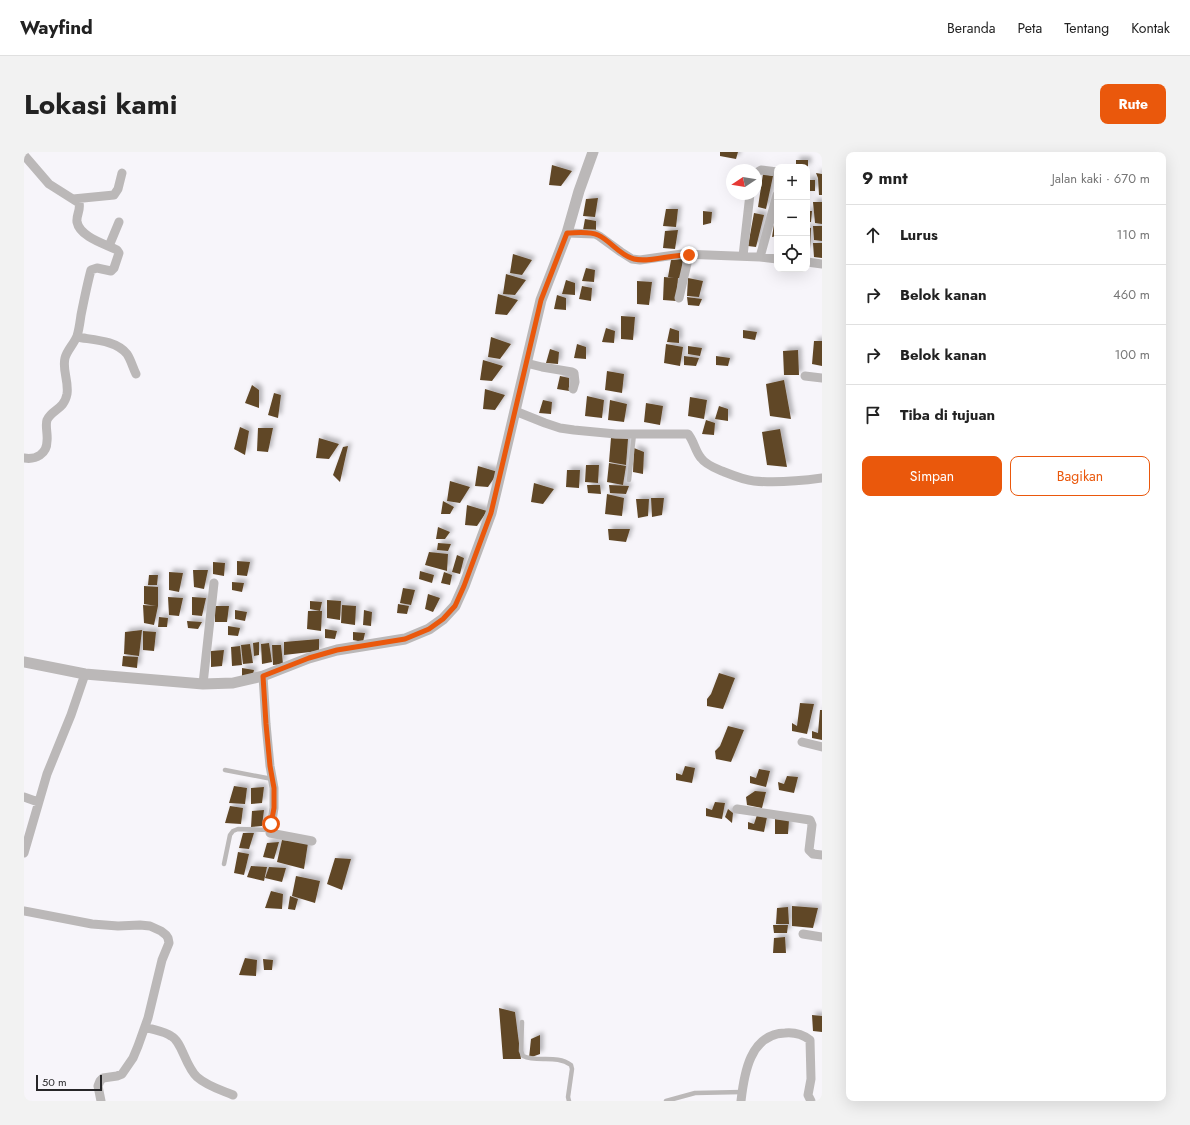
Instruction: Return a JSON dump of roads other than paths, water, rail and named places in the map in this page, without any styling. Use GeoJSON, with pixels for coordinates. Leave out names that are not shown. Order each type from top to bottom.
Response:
{"type":"FeatureCollection","features":[{"type":"Feature","properties":{"kind":"street"},"geometry":{"type":"LineString","coordinates":[[24,662],[85,674],[203,684],[233,683],[263,676],[309,658],[337,650],[405,639],[429,629],[443,619],[455,606],[491,513],[541,300],[567,233],[579,191],[593,152]]}},
{"type":"Feature","properties":{"kind":"street"},"geometry":{"type":"LineString","coordinates":[[24,155],[50,184],[80,204],[77,218],[80,228],[89,236],[118,252],[114,268],[111,271],[97,268],[91,270],[86,288],[77,337],[65,359],[64,367],[68,383],[64,403],[48,418],[46,424],[48,440],[47,446],[38,458],[24,458]]}},
{"type":"Feature","properties":{"kind":"street"},"geometry":{"type":"LineString","coordinates":[[762,170],[774,172]]}},
{"type":"Feature","properties":{"kind":"street"},"geometry":{"type":"LineString","coordinates":[[73,199],[114,195],[118,189],[122,173]]}},
{"type":"Feature","properties":{"kind":"street"},"geometry":{"type":"LineString","coordinates":[[743,256],[749,200]]}},
{"type":"Feature","properties":{"kind":"street"},"geometry":{"type":"LineString","coordinates":[[760,256],[776,200]]}},
{"type":"Feature","properties":{"kind":"street"},"geometry":{"type":"LineString","coordinates":[[109,246],[119,222]]}},
{"type":"Feature","properties":{"kind":"street"},"geometry":{"type":"LineString","coordinates":[[567,233],[595,234],[632,259],[640,260],[667,256],[689,255],[760,256],[774,258]]}},
{"type":"Feature","properties":{"kind":"street"},"geometry":{"type":"LineString","coordinates":[[679,298],[689,255]]}},
{"type":"Feature","properties":{"kind":"street"},"geometry":{"type":"LineString","coordinates":[[810,262],[822,264]]}},
{"type":"Feature","properties":{"kind":"street"},"geometry":{"type":"LineString","coordinates":[[77,337],[108,342],[122,349],[128,355],[136,374]]}},
{"type":"Feature","properties":{"kind":"street"},"geometry":{"type":"LineString","coordinates":[[526,363],[542,368],[574,373],[575,378],[573,389]]}},
{"type":"Feature","properties":{"kind":"street"},"geometry":{"type":"LineString","coordinates":[[805,376],[822,378]]}},
{"type":"Feature","properties":{"kind":"street"},"geometry":{"type":"LineString","coordinates":[[515,411],[560,428],[616,434],[688,434],[691,437],[695,449],[702,459],[711,466],[747,480],[800,481],[822,478]]}},
{"type":"Feature","properties":{"kind":"street"},"geometry":{"type":"LineString","coordinates":[[203,684],[214,583]]}},
{"type":"Feature","properties":{"kind":"street"},"geometry":{"type":"LineString","coordinates":[[24,853],[47,774],[71,715],[85,674]]}},
{"type":"Feature","properties":{"kind":"street"},"geometry":{"type":"LineString","coordinates":[[263,676],[266,724],[274,788],[274,808],[270,830],[272,834],[312,841]]}},
{"type":"Feature","properties":{"kind":"street"},"geometry":{"type":"LineString","coordinates":[[802,742],[822,747]]}},
{"type":"Feature","properties":{"kind":"street"},"geometry":{"type":"LineString","coordinates":[[24,797],[38,802]]}},
{"type":"Feature","properties":{"kind":"street"},"geometry":{"type":"LineString","coordinates":[[737,809],[810,820],[812,826],[809,850],[812,854],[822,855]]}},
{"type":"Feature","properties":{"kind":"street"},"geometry":{"type":"LineString","coordinates":[[24,911],[92,924],[150,926],[161,930],[166,935],[169,943],[162,960],[145,1027],[133,1058],[122,1074],[103,1078],[100,1082],[98,1086],[101,1101]]}},
{"type":"Feature","properties":{"kind":"street"},"geometry":{"type":"LineString","coordinates":[[803,934],[822,937]]}},
{"type":"Feature","properties":{"kind":"street"},"geometry":{"type":"LineString","coordinates":[[145,1027],[171,1035],[177,1040],[188,1066],[198,1078],[211,1086],[233,1095]]}},
{"type":"Feature","properties":{"kind":"street"},"geometry":{"type":"LineString","coordinates":[[741,1096],[747,1065],[754,1051],[765,1038],[778,1033],[794,1032],[810,1040],[811,1079],[808,1095],[811,1101]]}},
{"type":"Feature","properties":{"kind":"lane"},"geometry":{"type":"LineString","coordinates":[[629,480],[634,434]]}},
{"type":"Feature","properties":{"kind":"lane"},"geometry":{"type":"LineString","coordinates":[[226,770],[272,779]]}},
{"type":"Feature","properties":{"kind":"lane"},"geometry":{"type":"LineString","coordinates":[[224,864],[230,835],[233,831],[238,829],[270,830]]}},
{"type":"Feature","properties":{"kind":"lane"},"geometry":{"type":"LineString","coordinates":[[522,1022],[521,1051],[523,1056],[529,1058],[556,1059],[571,1064],[572,1069],[568,1097],[569,1101]]}},
{"type":"Feature","properties":{"kind":"lane"},"geometry":{"type":"LineString","coordinates":[[666,1101],[695,1094],[741,1096]]}}]}
